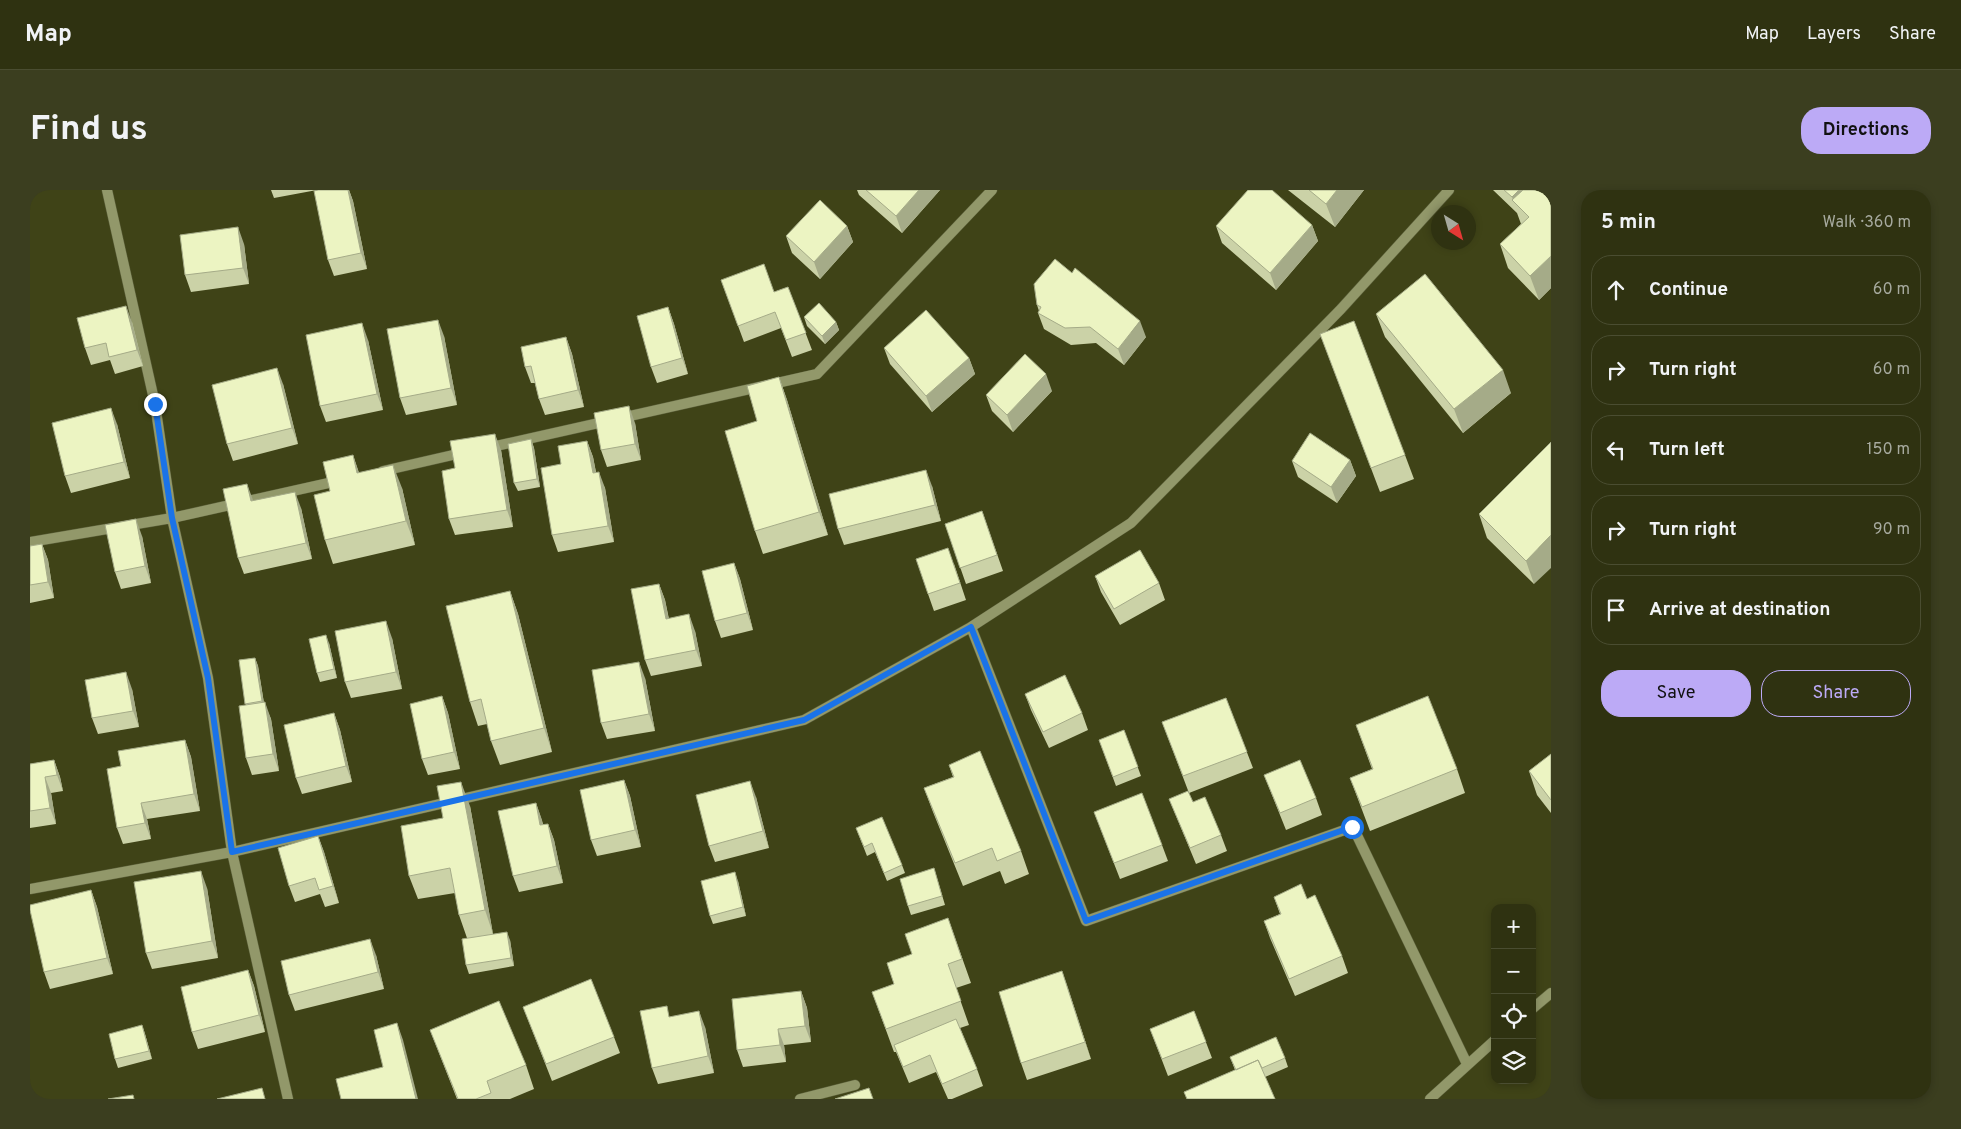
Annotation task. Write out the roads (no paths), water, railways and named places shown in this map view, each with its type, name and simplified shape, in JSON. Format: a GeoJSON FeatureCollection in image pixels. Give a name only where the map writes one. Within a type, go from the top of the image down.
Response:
{"type":"FeatureCollection","features":[{"type":"Feature","properties":{"kind":"lane"},"geometry":{"type":"LineString","coordinates":[[108,190],[155,404],[172,518],[208,678],[232,852],[288,1099]]}},
{"type":"Feature","properties":{"kind":"lane"},"geometry":{"type":"LineString","coordinates":[[374,473],[817,374],[992,190]]}},
{"type":"Feature","properties":{"kind":"lane"},"geometry":{"type":"LineString","coordinates":[[30,889],[232,852],[804,720],[971,627],[1131,523],[1342,309],[1449,190]]}},
{"type":"Feature","properties":{"kind":"lane"},"geometry":{"type":"LineString","coordinates":[[30,542],[172,518],[355,477]]}},
{"type":"Feature","properties":{"kind":"lane"},"geometry":{"type":"LineString","coordinates":[[971,627],[1086,921],[1352,827],[1467,1064]]}},
{"type":"Feature","properties":{"kind":"lane"},"geometry":{"type":"LineString","coordinates":[[1536,1006],[1551,993]]}},
{"type":"Feature","properties":{"kind":"lane"},"geometry":{"type":"LineString","coordinates":[[1430,1099],[1491,1043]]}},
{"type":"Feature","properties":{"kind":"lane"},"geometry":{"type":"LineString","coordinates":[[800,1099],[855,1085]]}}]}
